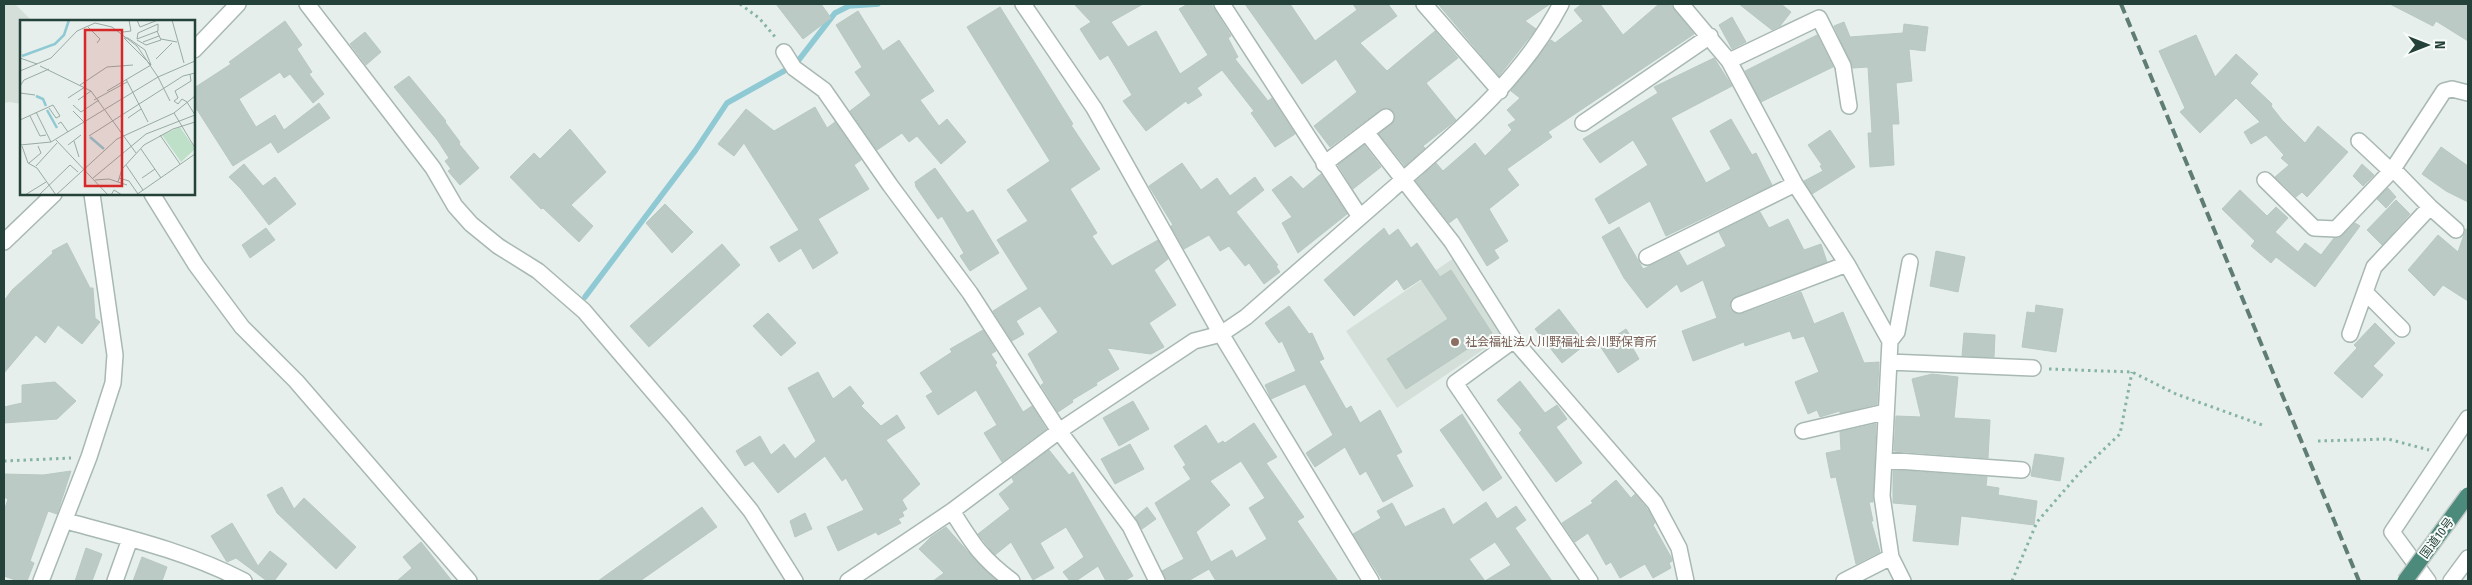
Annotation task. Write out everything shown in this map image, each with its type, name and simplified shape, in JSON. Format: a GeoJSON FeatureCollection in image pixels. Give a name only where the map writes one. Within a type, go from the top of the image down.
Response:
{"type":"FeatureCollection","features":[{"type":"Feature","properties":{"kind":"highway","name":"国道10号"},"geometry":{"type":"LineString","coordinates":[[2405,581],[2468,495]]}},
{"type":"Feature","properties":{"kind":"street"},"geometry":{"type":"LineString","coordinates":[[195,49],[238,4]]}},
{"type":"Feature","properties":{"kind":"street"},"geometry":{"type":"LineString","coordinates":[[307,4],[433,168],[455,206],[471,224],[498,246],[538,271],[584,311],[678,421],[750,511],[795,581]]}},
{"type":"Feature","properties":{"kind":"street"},"geometry":{"type":"LineString","coordinates":[[1023,4],[1094,108],[1221,334],[1371,581]]}},
{"type":"Feature","properties":{"kind":"street"},"geometry":{"type":"LineString","coordinates":[[1222,4],[1360,217]]}},
{"type":"Feature","properties":{"kind":"street"},"geometry":{"type":"LineString","coordinates":[[1424,4],[1500,91]]}},
{"type":"Feature","properties":{"kind":"street"},"geometry":{"type":"LineString","coordinates":[[848,581],[952,511],[1058,431],[1194,341],[1221,334],[1246,317],[1403,180],[1500,91],[1548,28],[1561,4]]}},
{"type":"Feature","properties":{"kind":"street"},"geometry":{"type":"LineString","coordinates":[[1680,4],[1710,36],[1729,61],[1795,184],[1847,264],[1890,341],[1882,496],[1891,557],[1903,581]]}},
{"type":"Feature","properties":{"kind":"street"},"geometry":{"type":"LineString","coordinates":[[1729,61],[1819,18],[1843,66],[1849,106]]}},
{"type":"Feature","properties":{"kind":"street"},"geometry":{"type":"LineString","coordinates":[[1583,124],[1710,36]]}},
{"type":"Feature","properties":{"kind":"street"},"geometry":{"type":"LineString","coordinates":[[784,52],[794,68],[824,90],[890,185],[970,293],[1058,431],[1130,526],[1157,581]]}},
{"type":"Feature","properties":{"kind":"street"},"geometry":{"type":"LineString","coordinates":[[2265,180],[2314,228],[2336,229],[2392,170],[2444,91],[2452,89],[2468,93]]}},
{"type":"Feature","properties":{"kind":"street"},"geometry":{"type":"LineString","coordinates":[[1324,164],[1386,117]]}},
{"type":"Feature","properties":{"kind":"street"},"geometry":{"type":"LineString","coordinates":[[1366,132],[1452,242],[1514,340],[1655,503],[1679,548],[1686,581]]}},
{"type":"Feature","properties":{"kind":"street"},"geometry":{"type":"LineString","coordinates":[[2360,141],[2456,230]]}},
{"type":"Feature","properties":{"kind":"street"},"geometry":{"type":"LineString","coordinates":[[1647,257],[1795,184]]}},
{"type":"Feature","properties":{"kind":"street"},"geometry":{"type":"LineString","coordinates":[[4,242],[53,195]]}},
{"type":"Feature","properties":{"kind":"street"},"geometry":{"type":"LineString","coordinates":[[41,581],[66,521],[113,383],[115,355],[92,195]]}},
{"type":"Feature","properties":{"kind":"street"},"geometry":{"type":"LineString","coordinates":[[153,195],[196,264],[242,327],[296,381],[469,581]]}},
{"type":"Feature","properties":{"kind":"street"},"geometry":{"type":"LineString","coordinates":[[2350,334],[2374,267],[2430,207]]}},
{"type":"Feature","properties":{"kind":"street"},"geometry":{"type":"LineString","coordinates":[[1890,341],[1897,332],[1910,262]]}},
{"type":"Feature","properties":{"kind":"street"},"geometry":{"type":"LineString","coordinates":[[1739,305],[1847,264]]}},
{"type":"Feature","properties":{"kind":"street"},"geometry":{"type":"LineString","coordinates":[[2365,292],[2402,329]]}},
{"type":"Feature","properties":{"kind":"street"},"geometry":{"type":"LineString","coordinates":[[1514,340],[1455,383],[1590,581]]}},
{"type":"Feature","properties":{"kind":"street"},"geometry":{"type":"LineString","coordinates":[[1889,362],[2033,368]]}},
{"type":"Feature","properties":{"kind":"street"},"geometry":{"type":"LineString","coordinates":[[1803,432],[1885,412]]}},
{"type":"Feature","properties":{"kind":"street"},"geometry":{"type":"LineString","coordinates":[[2428,581],[2392,532],[2442,454],[2468,418]]}},
{"type":"Feature","properties":{"kind":"street"},"geometry":{"type":"LineString","coordinates":[[1884,460],[2022,470]]}},
{"type":"Feature","properties":{"kind":"street"},"geometry":{"type":"LineString","coordinates":[[952,511],[971,542],[988,563],[1012,581]]}},
{"type":"Feature","properties":{"kind":"street"},"geometry":{"type":"LineString","coordinates":[[66,521],[130,539],[227,572],[244,581]]}},
{"type":"Feature","properties":{"kind":"street"},"geometry":{"type":"LineString","coordinates":[[116,581],[130,539]]}},
{"type":"Feature","properties":{"kind":"street"},"geometry":{"type":"LineString","coordinates":[[1844,581],[1891,557]]}},
{"type":"Feature","properties":{"kind":"street"},"geometry":{"type":"LineString","coordinates":[[2450,581],[2468,558]]}},
{"type":"Feature","properties":{"kind":"path"},"geometry":{"type":"LineString","coordinates":[[740,4],[774,33],[784,52]]}},
{"type":"Feature","properties":{"kind":"path"},"geometry":{"type":"LineString","coordinates":[[2033,368],[2132,372],[2176,394],[2265,426]]}},
{"type":"Feature","properties":{"kind":"path"},"geometry":{"type":"LineString","coordinates":[[2012,581],[2037,522],[2082,470],[2120,434],[2132,372]]}},
{"type":"Feature","properties":{"kind":"path"},"geometry":{"type":"LineString","coordinates":[[2318,441],[2388,439],[2442,454]]}},
{"type":"Feature","properties":{"kind":"path"},"geometry":{"type":"LineString","coordinates":[[4,461],[89,457]]}},
{"type":"Feature","properties":{"kind":"shaded area"},"geometry":{"type":"Polygon","coordinates":[[[4,4],[15,4],[31,20],[20,20],[20,104],[4,103],[4,4]]]}},
{"type":"Feature","properties":{"kind":"shaded area"},"geometry":{"type":"Polygon","coordinates":[[[1454,258],[1505,335],[1397,408],[1346,331],[1454,258]]]}},
{"type":"Feature","properties":{"kind":"building"},"geometry":{"type":"Polygon","coordinates":[[[776,4],[821,4],[831,18],[803,39],[776,4]]]}},
{"type":"Feature","properties":{"kind":"building"},"geometry":{"type":"Polygon","coordinates":[[[1074,4],[1143,4],[1111,22],[1128,47],[1156,31],[1180,74],[1208,55],[1179,9],[1188,4],[1211,4],[1231,36],[1228,38],[1238,57],[1235,59],[1268,101],[1272,98],[1295,134],[1275,147],[1251,113],[1254,111],[1222,70],[1197,88],[1202,95],[1188,104],[1186,101],[1146,131],[1123,101],[1132,95],[1108,55],[1100,60],[1080,29],[1091,22],[1074,4]]]}},
{"type":"Feature","properties":{"kind":"building"},"geometry":{"type":"Polygon","coordinates":[[[1245,4],[1290,4],[1315,41],[1357,10],[1353,4],[1388,4],[1397,16],[1360,43],[1387,71],[1435,31],[1458,58],[1426,83],[1456,120],[1423,146],[1425,148],[1405,166],[1379,134],[1395,120],[1394,112],[1389,108],[1380,110],[1330,147],[1314,126],[1357,92],[1336,59],[1302,84],[1245,4]]]}},
{"type":"Feature","properties":{"kind":"building"},"geometry":{"type":"Polygon","coordinates":[[[1438,4],[1550,4],[1525,21],[1536,29],[1499,76],[1438,4]]]}},
{"type":"Feature","properties":{"kind":"building"},"geometry":{"type":"Polygon","coordinates":[[[1582,4],[1600,4],[1623,35],[1659,4],[1670,4],[1694,34],[1548,132],[1552,137],[1507,169],[1519,185],[1489,209],[1508,241],[1494,250],[1499,258],[1487,266],[1457,217],[1449,223],[1416,181],[1436,163],[1443,171],[1475,143],[1485,156],[1512,130],[1508,125],[1516,120],[1507,110],[1520,98],[1511,91],[1551,40],[1555,43],[1583,21],[1574,10],[1582,4]]]}},
{"type":"Feature","properties":{"kind":"building"},"geometry":{"type":"Polygon","coordinates":[[[1739,4],[1781,4],[1791,12],[1780,26],[1772,30],[1739,4]]]}},
{"type":"Feature","properties":{"kind":"building"},"geometry":{"type":"Polygon","coordinates":[[[2390,4],[2468,4],[2468,41],[2436,21],[2433,26],[2390,4]]]}},
{"type":"Feature","properties":{"kind":"building"},"geometry":{"type":"Polygon","coordinates":[[[1000,7],[1073,124],[1071,125],[1100,169],[1070,189],[1097,233],[1092,236],[1112,266],[1158,240],[1168,259],[1154,270],[1176,305],[1149,323],[1164,347],[1151,354],[1107,348],[1119,369],[1096,383],[1097,385],[1072,400],[1073,402],[1058,412],[1041,385],[1044,383],[1028,354],[1058,332],[1040,306],[1016,321],[1024,334],[1012,341],[993,311],[1028,289],[997,240],[1028,221],[1007,190],[1050,161],[967,27],[1000,7]]]}},
{"type":"Feature","properties":{"kind":"building"},"geometry":{"type":"Polygon","coordinates":[[[858,11],[883,51],[899,40],[934,91],[920,100],[939,126],[947,119],[966,142],[941,164],[917,136],[909,142],[902,133],[877,150],[850,111],[871,95],[855,72],[862,67],[836,25],[858,11]]]}},
{"type":"Feature","properties":{"kind":"building"},"geometry":{"type":"Polygon","coordinates":[[[1732,17],[1746,42],[1732,49],[1719,25],[1732,17]]]}},
{"type":"Feature","properties":{"kind":"building"},"geometry":{"type":"Polygon","coordinates":[[[285,21],[302,45],[297,49],[312,72],[309,74],[324,94],[313,103],[290,74],[284,78],[280,72],[239,99],[256,127],[275,115],[284,130],[319,103],[330,118],[278,153],[271,142],[233,166],[195,107],[195,87],[231,64],[229,62],[285,21]]]}},
{"type":"Feature","properties":{"kind":"building"},"geometry":{"type":"Polygon","coordinates":[[[1844,22],[1850,37],[1903,33],[1904,24],[1928,27],[1925,51],[1909,49],[1912,81],[1896,83],[1899,124],[1892,124],[1894,165],[1870,167],[1868,133],[1872,133],[1868,67],[1853,68],[1834,26],[1844,22]]]}},
{"type":"Feature","properties":{"kind":"building"},"geometry":{"type":"Polygon","coordinates":[[[365,32],[381,52],[366,65],[350,44],[365,32]]]}},
{"type":"Feature","properties":{"kind":"building"},"geometry":{"type":"Polygon","coordinates":[[[1817,35],[1833,67],[1761,102],[1745,71],[1817,35]]]}},
{"type":"Feature","properties":{"kind":"building"},"geometry":{"type":"Polygon","coordinates":[[[2196,35],[2215,77],[2236,54],[2258,74],[2250,83],[2272,104],[2271,106],[2282,120],[2305,143],[2318,126],[2348,152],[2307,197],[2302,192],[2296,197],[2275,177],[2289,165],[2281,158],[2284,155],[2266,135],[2251,144],[2244,132],[2260,122],[2236,98],[2200,133],[2180,112],[2185,108],[2159,51],[2196,35]]]}},
{"type":"Feature","properties":{"kind":"building"},"geometry":{"type":"Polygon","coordinates":[[[1714,58],[1732,86],[1671,118],[1706,183],[1731,169],[1710,131],[1731,119],[1752,155],[1756,153],[1772,185],[1666,236],[1650,201],[1609,224],[1595,199],[1648,165],[1633,140],[1600,163],[1583,139],[1658,93],[1654,87],[1714,58]]]}},
{"type":"Feature","properties":{"kind":"building"},"geometry":{"type":"Polygon","coordinates":[[[409,76],[446,121],[460,142],[459,144],[479,168],[460,185],[448,171],[451,169],[445,161],[449,158],[438,141],[394,87],[409,76]]]}},
{"type":"Feature","properties":{"kind":"building"},"geometry":{"type":"Polygon","coordinates":[[[815,107],[827,128],[835,122],[861,160],[854,165],[869,189],[818,219],[838,253],[813,269],[801,248],[779,262],[770,247],[799,230],[744,143],[734,156],[718,144],[746,109],[774,131],[815,107]]]}},
{"type":"Feature","properties":{"kind":"building"},"geometry":{"type":"Polygon","coordinates":[[[570,129],[606,172],[571,205],[593,226],[579,242],[543,208],[541,209],[510,177],[534,153],[540,159],[570,129]]]}},
{"type":"Feature","properties":{"kind":"building"},"geometry":{"type":"Polygon","coordinates":[[[1830,130],[1855,167],[1812,194],[1804,181],[1823,171],[1820,166],[1822,165],[1808,145],[1830,130]]]}},
{"type":"Feature","properties":{"kind":"building"},"geometry":{"type":"Polygon","coordinates":[[[1364,145],[1381,167],[1353,189],[1338,165],[1364,145]]]}},
{"type":"Feature","properties":{"kind":"building"},"geometry":{"type":"Polygon","coordinates":[[[2441,147],[2468,166],[2468,202],[2446,191],[2422,174],[2441,147]]]}},
{"type":"Feature","properties":{"kind":"building"},"geometry":{"type":"Polygon","coordinates":[[[1182,163],[1201,190],[1217,178],[1230,196],[1255,177],[1264,190],[1236,212],[1278,265],[1276,266],[1280,272],[1264,284],[1249,263],[1245,266],[1229,246],[1220,251],[1209,235],[1184,249],[1171,226],[1173,225],[1149,186],[1182,163]]]}},
{"type":"Feature","properties":{"kind":"building"},"geometry":{"type":"Polygon","coordinates":[[[244,164],[263,186],[275,177],[296,204],[269,225],[241,189],[229,177],[244,164]]]}},
{"type":"Feature","properties":{"kind":"building"},"geometry":{"type":"Polygon","coordinates":[[[2362,164],[2374,175],[2363,186],[2353,176],[2362,164]]]}},
{"type":"Feature","properties":{"kind":"building"},"geometry":{"type":"Polygon","coordinates":[[[935,168],[967,213],[973,210],[999,253],[970,271],[960,256],[964,253],[942,216],[938,219],[916,187],[915,182],[935,168]]]}},
{"type":"Feature","properties":{"kind":"building"},"geometry":{"type":"Polygon","coordinates":[[[1321,174],[1347,214],[1298,253],[1282,223],[1292,217],[1272,190],[1291,176],[1303,189],[1321,174]]]}},
{"type":"Feature","properties":{"kind":"building"},"geometry":{"type":"Polygon","coordinates":[[[2388,188],[2396,197],[2386,208],[2377,199],[2388,188]]]}},
{"type":"Feature","properties":{"kind":"building"},"geometry":{"type":"Polygon","coordinates":[[[2240,190],[2267,216],[2276,207],[2288,218],[2275,232],[2298,252],[2305,243],[2321,255],[2334,238],[2342,236],[2355,223],[2360,226],[2315,287],[2276,257],[2271,263],[2251,246],[2255,241],[2222,209],[2240,190]]]}},
{"type":"Feature","properties":{"kind":"building"},"geometry":{"type":"Polygon","coordinates":[[[2396,200],[2410,214],[2382,245],[2367,230],[2396,200]]]}},
{"type":"Feature","properties":{"kind":"building"},"geometry":{"type":"Polygon","coordinates":[[[665,204],[693,232],[672,253],[646,223],[665,204]]]}},
{"type":"Feature","properties":{"kind":"building"},"geometry":{"type":"Polygon","coordinates":[[[1760,212],[1769,228],[1788,219],[1804,250],[1821,244],[1827,262],[1736,296],[1730,303],[1730,309],[1737,314],[1742,314],[1801,292],[1814,324],[1843,312],[1864,363],[1879,362],[1877,404],[1820,417],[1817,410],[1808,414],[1795,382],[1819,372],[1804,336],[1793,339],[1790,331],[1745,346],[1744,342],[1693,361],[1682,331],[1717,318],[1703,280],[1681,292],[1677,284],[1647,308],[1624,278],[1602,237],[1619,227],[1643,269],[1679,252],[1687,266],[1726,246],[1719,232],[1760,212]]]}},
{"type":"Feature","properties":{"kind":"building"},"geometry":{"type":"Polygon","coordinates":[[[266,228],[275,240],[250,258],[242,245],[266,228]]]}},
{"type":"Feature","properties":{"kind":"building"},"geometry":{"type":"Polygon","coordinates":[[[1384,228],[1389,236],[1398,229],[1411,248],[1417,243],[1440,277],[1451,270],[1492,333],[1406,389],[1387,359],[1448,319],[1421,279],[1404,290],[1397,279],[1354,316],[1324,280],[1384,228]]]}},
{"type":"Feature","properties":{"kind":"building"},"geometry":{"type":"Polygon","coordinates":[[[2466,229],[2468,229],[2468,301],[2443,285],[2434,296],[2408,270],[2438,235],[2458,252],[2466,229]]]}},
{"type":"Feature","properties":{"kind":"building"},"geometry":{"type":"Polygon","coordinates":[[[67,243],[90,288],[93,288],[95,318],[100,322],[82,344],[58,325],[45,343],[36,335],[4,373],[4,301],[12,290],[53,253],[52,251],[67,243]]]}},
{"type":"Feature","properties":{"kind":"building"},"geometry":{"type":"Polygon","coordinates":[[[722,244],[740,265],[649,347],[630,326],[722,244]]]}},
{"type":"Feature","properties":{"kind":"building"},"geometry":{"type":"Polygon","coordinates":[[[1936,251],[1965,257],[1958,292],[1930,286],[1936,251]]]}},
{"type":"Feature","properties":{"kind":"building"},"geometry":{"type":"Polygon","coordinates":[[[2036,305],[2063,309],[2056,352],[2022,347],[2027,312],[2035,313],[2036,305]]]}},
{"type":"Feature","properties":{"kind":"building"},"geometry":{"type":"Polygon","coordinates":[[[1289,306],[1309,334],[1312,333],[1324,359],[1319,361],[1346,409],[1351,406],[1360,423],[1380,410],[1402,452],[1396,455],[1413,486],[1383,502],[1366,471],[1360,475],[1345,447],[1315,467],[1306,453],[1333,435],[1305,384],[1271,399],[1265,385],[1296,371],[1282,341],[1279,343],[1265,323],[1289,306]]]}},
{"type":"Feature","properties":{"kind":"building"},"geometry":{"type":"Polygon","coordinates":[[[1559,309],[1586,344],[1562,363],[1535,329],[1559,309]]]}},
{"type":"Feature","properties":{"kind":"building"},"geometry":{"type":"Polygon","coordinates":[[[768,313],[796,343],[781,356],[753,326],[768,313]]]}},
{"type":"Feature","properties":{"kind":"building"},"geometry":{"type":"Polygon","coordinates":[[[2375,323],[2395,343],[2373,366],[2383,375],[2362,398],[2334,373],[2357,348],[2354,345],[2375,323]]]}},
{"type":"Feature","properties":{"kind":"building"},"geometry":{"type":"Polygon","coordinates":[[[1626,329],[1635,343],[1631,345],[1639,359],[1618,373],[1600,346],[1626,329]]]}},
{"type":"Feature","properties":{"kind":"building"},"geometry":{"type":"Polygon","coordinates":[[[983,330],[996,351],[991,354],[997,363],[995,365],[1023,412],[1032,406],[1046,429],[1002,462],[984,433],[997,425],[976,390],[938,415],[926,396],[933,392],[920,373],[952,352],[950,349],[983,330]]]}},
{"type":"Feature","properties":{"kind":"building"},"geometry":{"type":"Polygon","coordinates":[[[1964,333],[1995,335],[1994,357],[1962,356],[1964,333]]]}},
{"type":"Feature","properties":{"kind":"building"},"geometry":{"type":"Polygon","coordinates":[[[818,372],[833,399],[850,386],[864,403],[861,406],[881,426],[897,415],[905,428],[886,440],[920,484],[902,500],[907,509],[902,512],[904,516],[898,519],[901,523],[878,535],[876,532],[838,551],[827,527],[864,510],[846,478],[842,481],[825,456],[778,493],[753,461],[745,466],[736,451],[760,436],[771,455],[784,444],[795,459],[816,441],[788,388],[818,372]]]}},
{"type":"Feature","properties":{"kind":"building"},"geometry":{"type":"Polygon","coordinates":[[[1932,374],[1958,377],[1954,418],[1990,420],[1988,458],[1894,451],[1896,416],[1921,417],[1912,379],[1932,374]]]}},
{"type":"Feature","properties":{"kind":"building"},"geometry":{"type":"Polygon","coordinates":[[[1520,381],[1545,413],[1557,405],[1567,419],[1556,427],[1582,463],[1556,482],[1519,433],[1522,430],[1497,400],[1520,381]]]}},
{"type":"Feature","properties":{"kind":"building"},"geometry":{"type":"Polygon","coordinates":[[[55,382],[76,401],[57,419],[4,423],[4,407],[22,403],[22,385],[55,382]]]}},
{"type":"Feature","properties":{"kind":"building"},"geometry":{"type":"Polygon","coordinates":[[[1133,401],[1149,429],[1119,446],[1103,418],[1133,401]]]}},
{"type":"Feature","properties":{"kind":"building"},"geometry":{"type":"Polygon","coordinates":[[[1462,414],[1502,478],[1483,491],[1440,430],[1462,414]]]}},
{"type":"Feature","properties":{"kind":"building"},"geometry":{"type":"Polygon","coordinates":[[[1254,423],[1277,457],[1266,463],[1304,517],[1297,521],[1338,581],[1216,581],[1209,569],[1188,581],[1166,581],[1162,571],[1184,559],[1155,503],[1191,479],[1183,467],[1186,465],[1174,446],[1206,425],[1218,444],[1223,441],[1225,443],[1254,423]],[[1241,461],[1210,481],[1230,505],[1196,532],[1211,562],[1232,550],[1236,558],[1267,539],[1249,508],[1265,498],[1241,461]]]}},
{"type":"Feature","properties":{"kind":"building"},"geometry":{"type":"Polygon","coordinates":[[[1876,424],[1873,502],[1869,502],[1873,521],[1871,521],[1880,552],[1856,564],[1836,477],[1831,478],[1826,453],[1841,450],[1840,432],[1876,424]]]}},
{"type":"Feature","properties":{"kind":"building"},"geometry":{"type":"Polygon","coordinates":[[[1130,444],[1144,469],[1115,484],[1101,459],[1130,444]]]}},
{"type":"Feature","properties":{"kind":"building"},"geometry":{"type":"Polygon","coordinates":[[[1049,450],[1069,475],[1073,472],[1133,576],[1124,581],[1106,581],[1098,566],[1076,581],[1070,581],[1063,572],[1084,557],[1066,527],[1040,543],[1054,568],[1033,580],[1011,542],[995,555],[978,534],[1010,509],[999,494],[1014,482],[1012,478],[1049,450]]]}},
{"type":"Feature","properties":{"kind":"building"},"geometry":{"type":"Polygon","coordinates":[[[2035,454],[2064,458],[2060,481],[2031,476],[2035,454]]]}},
{"type":"Feature","properties":{"kind":"building"},"geometry":{"type":"Polygon","coordinates":[[[1893,470],[1987,477],[1986,486],[1999,488],[1998,495],[2037,501],[2034,525],[1961,516],[1958,545],[1913,541],[1917,505],[1893,503],[1893,470]]]}},
{"type":"Feature","properties":{"kind":"building"},"geometry":{"type":"Polygon","coordinates":[[[71,471],[57,514],[48,511],[30,561],[34,563],[27,581],[18,581],[4,576],[4,511],[8,499],[4,497],[4,474],[43,475],[71,471]]]}},
{"type":"Feature","properties":{"kind":"building"},"geometry":{"type":"Polygon","coordinates":[[[1616,480],[1631,498],[1635,494],[1649,511],[1655,523],[1653,525],[1671,557],[1672,561],[1669,563],[1671,568],[1653,578],[1645,564],[1620,578],[1611,562],[1606,565],[1588,533],[1575,542],[1562,523],[1593,503],[1591,501],[1616,480]]]}},
{"type":"Feature","properties":{"kind":"building"},"geometry":{"type":"Polygon","coordinates":[[[282,487],[294,509],[304,498],[356,547],[336,569],[277,513],[267,495],[282,487]]]}},
{"type":"Feature","properties":{"kind":"building"},"geometry":{"type":"Polygon","coordinates":[[[1486,502],[1497,519],[1516,506],[1526,520],[1515,528],[1552,581],[1485,581],[1383,581],[1353,534],[1381,518],[1377,511],[1392,503],[1405,527],[1444,508],[1453,525],[1486,502]],[[1495,542],[1469,559],[1485,581],[1511,565],[1495,542]]]}},
{"type":"Feature","properties":{"kind":"building"},"geometry":{"type":"Polygon","coordinates":[[[702,507],[717,527],[640,581],[598,581],[702,507]]]}},
{"type":"Feature","properties":{"kind":"building"},"geometry":{"type":"Polygon","coordinates":[[[1147,507],[1156,519],[1142,529],[1135,517],[1147,507]]]}},
{"type":"Feature","properties":{"kind":"building"},"geometry":{"type":"Polygon","coordinates":[[[805,513],[812,529],[795,537],[790,521],[805,513]]]}},
{"type":"Feature","properties":{"kind":"building"},"geometry":{"type":"Polygon","coordinates":[[[232,523],[258,566],[270,551],[287,564],[274,581],[267,581],[236,558],[227,562],[211,536],[232,523]]]}},
{"type":"Feature","properties":{"kind":"building"},"geometry":{"type":"Polygon","coordinates":[[[946,527],[997,581],[933,581],[944,573],[919,549],[931,537],[946,527]]]}},
{"type":"Feature","properties":{"kind":"building"},"geometry":{"type":"Polygon","coordinates":[[[421,542],[452,581],[397,581],[412,568],[403,557],[421,542]]]}},
{"type":"Feature","properties":{"kind":"building"},"geometry":{"type":"Polygon","coordinates":[[[86,548],[102,554],[92,581],[75,581],[86,548]]]}},
{"type":"Feature","properties":{"kind":"building"},"geometry":{"type":"Polygon","coordinates":[[[142,557],[167,567],[162,581],[133,581],[142,557]]]}},
{"type":"Feature","properties":{"kind":"waterway"},"geometry":{"type":"LineString","coordinates":[[798,61],[835,13],[849,6],[878,4]]}},
{"type":"Feature","properties":{"kind":"waterway"},"geometry":{"type":"LineString","coordinates":[[585,297],[695,151],[727,103],[784,71]]}},
{"type":"Feature","properties":{"kind":"railway"},"geometry":{"type":"LineString","coordinates":[[2121,4],[2359,581]]}},
{"type":"Feature","properties":{"kind":"place","name":"社会福祉法人川野福祉会川野保育所"},"geometry":{"type":"Point","coordinates":[1455,342]}}]}
